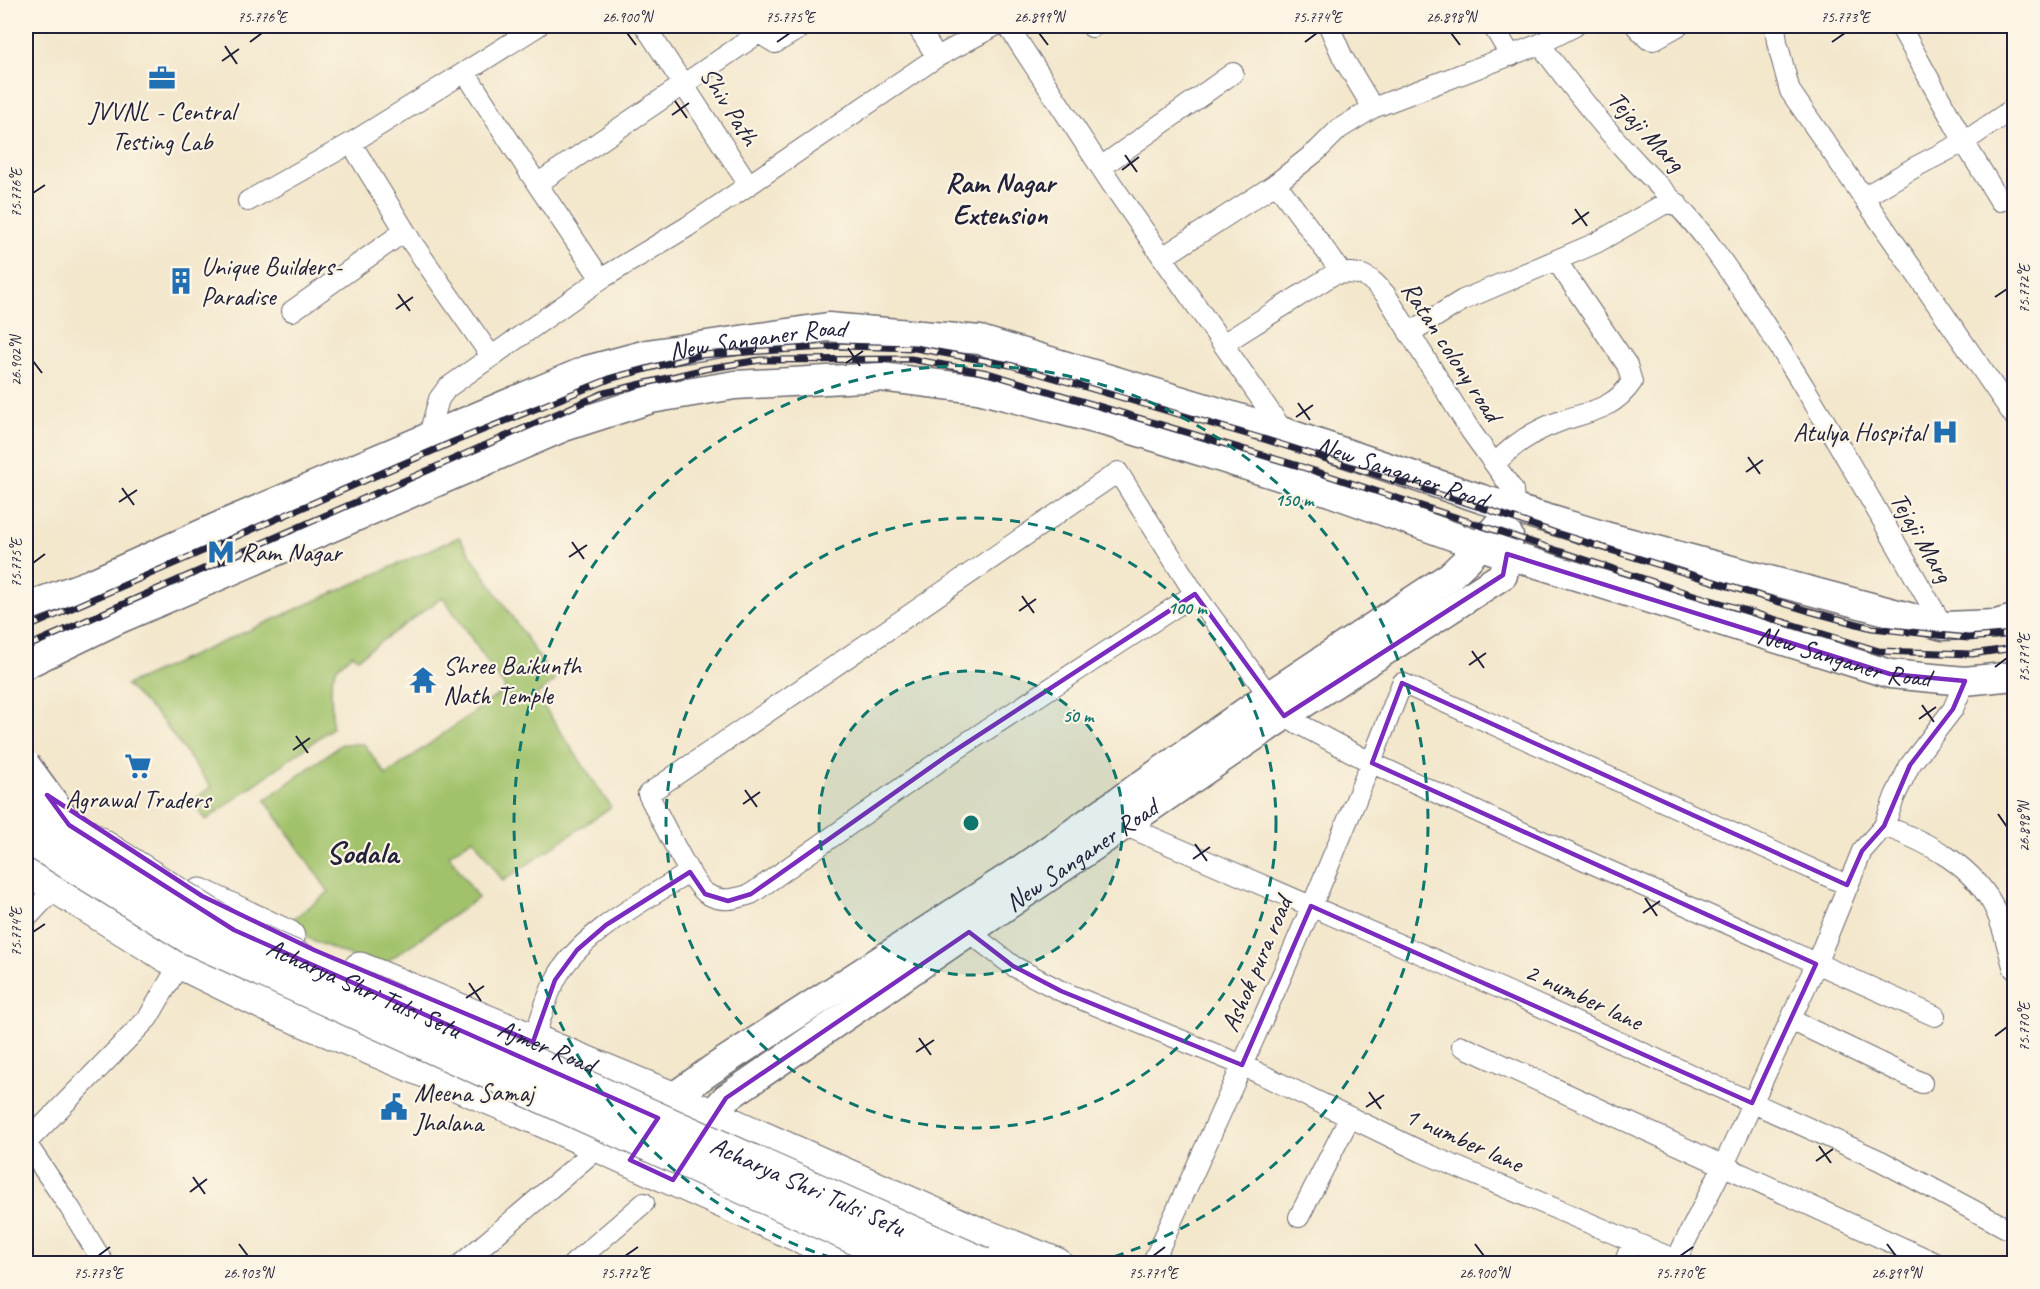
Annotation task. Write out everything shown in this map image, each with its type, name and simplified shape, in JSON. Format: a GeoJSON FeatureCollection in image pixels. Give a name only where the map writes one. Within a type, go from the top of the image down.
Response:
{"type":"FeatureCollection","features":[{"type":"Feature","properties":{"kind":"highway","name":"Ajmer Road"},"geometry":{"type":"LineString","coordinates":[[26,779],[202,896],[314,950],[672,1098],[975,1232],[1056,1263]]}},
{"type":"Feature","properties":{"kind":"highway","name":"Acharya Shri Tulsi Setu"},"geometry":{"type":"LineString","coordinates":[[26,799],[234,930],[983,1263]]}},
{"type":"Feature","properties":{"kind":"highway","name":"Acharya Shri Tulsi Setu"},"geometry":{"type":"LineString","coordinates":[[26,836],[191,938],[913,1263]]}},
{"type":"Feature","properties":{"kind":"highway"},"geometry":{"type":"LineString","coordinates":[[26,868],[167,956],[265,1004],[600,1146],[858,1263]]}},
{"type":"Feature","properties":{"kind":"main road","name":"New Sanganer Road"},"geometry":{"type":"LineString","coordinates":[[26,607],[92,583],[224,524],[587,370],[647,354],[828,327],[980,340],[1284,432],[1482,499],[1605,536],[1943,626],[1996,624],[2014,620]]}},
{"type":"Feature","properties":{"kind":"main road","name":"New Sanganer Road"},"geometry":{"type":"LineString","coordinates":[[26,664],[117,620],[564,427],[651,399],[735,385],[881,377],[978,389],[1110,423],[1330,492],[1493,550],[1890,674],[1965,681],[2014,676]]}},
{"type":"Feature","properties":{"kind":"main road","name":"New Sanganer Road"},"geometry":{"type":"LineString","coordinates":[[673,1180],[711,1115],[726,1098],[1124,825],[1276,706],[1450,576],[1493,550],[1514,507]]}},
{"type":"Feature","properties":{"kind":"main road","name":"New Sanganer Road"},"geometry":{"type":"LineString","coordinates":[[630,1160],[672,1098],[711,1070],[1276,706]]}},
{"type":"Feature","properties":{"kind":"main road"},"geometry":{"type":"LineString","coordinates":[[26,765],[69,825]]}},
{"type":"Feature","properties":{"kind":"street"},"geometry":{"type":"LineString","coordinates":[[248,201],[351,143],[538,26]]}},
{"type":"Feature","properties":{"kind":"street","name":"Shiv Path"},"geometry":{"type":"LineString","coordinates":[[645,26],[749,185]]}},
{"type":"Feature","properties":{"kind":"street"},"geometry":{"type":"LineString","coordinates":[[537,184],[759,33],[775,43],[804,26]]}},
{"type":"Feature","properties":{"kind":"street"},"geometry":{"type":"LineString","coordinates":[[917,26],[937,57]]}},
{"type":"Feature","properties":{"kind":"street"},"geometry":{"type":"LineString","coordinates":[[428,438],[442,392],[491,356],[601,279],[687,227],[937,57],[995,26]]}},
{"type":"Feature","properties":{"kind":"street"},"geometry":{"type":"LineString","coordinates":[[1008,26],[1101,167],[1284,432]]}},
{"type":"Feature","properties":{"kind":"street"},"geometry":{"type":"LineString","coordinates":[[1329,26],[1343,58],[1373,108]]}},
{"type":"Feature","properties":{"kind":"street"},"geometry":{"type":"LineString","coordinates":[[1493,26],[1511,56]]}},
{"type":"Feature","properties":{"kind":"street"},"geometry":{"type":"LineString","coordinates":[[1163,257],[1276,183],[1317,151],[1339,129],[1373,108],[1511,56],[1575,26]]}},
{"type":"Feature","properties":{"kind":"street"},"geometry":{"type":"LineString","coordinates":[[1636,26],[1648,39],[1653,39],[1678,26]]}},
{"type":"Feature","properties":{"kind":"street"},"geometry":{"type":"LineString","coordinates":[[1775,26],[1790,92],[2014,416]]}},
{"type":"Feature","properties":{"kind":"street"},"geometry":{"type":"LineString","coordinates":[[1900,26],[1964,142],[2000,201]]}},
{"type":"Feature","properties":{"kind":"street","name":"Tejaji Marg"},"geometry":{"type":"LineString","coordinates":[[1540,44],[1576,94],[1636,163],[1677,203],[1711,246],[1785,354],[1943,626]]}},
{"type":"Feature","properties":{"kind":"street"},"geometry":{"type":"LineString","coordinates":[[465,72],[601,279]]}},
{"type":"Feature","properties":{"kind":"street"},"geometry":{"type":"LineString","coordinates":[[1101,167],[1233,73]]}},
{"type":"Feature","properties":{"kind":"street"},"geometry":{"type":"LineString","coordinates":[[1864,197],[1964,142],[2014,108]]}},
{"type":"Feature","properties":{"kind":"street"},"geometry":{"type":"LineString","coordinates":[[351,143],[405,231],[491,356]]}},
{"type":"Feature","properties":{"kind":"street"},"geometry":{"type":"LineString","coordinates":[[1223,344],[1334,274],[1342,273],[1276,183]]}},
{"type":"Feature","properties":{"kind":"street"},"geometry":{"type":"LineString","coordinates":[[1409,333],[1463,300],[1596,243],[1664,204],[1677,203]]}},
{"type":"Feature","properties":{"kind":"street"},"geometry":{"type":"LineString","coordinates":[[292,311],[405,231]]}},
{"type":"Feature","properties":{"kind":"street"},"geometry":{"type":"LineString","coordinates":[[1495,464],[1508,449],[1533,433],[1600,410],[1624,394],[1632,382],[1627,365],[1556,260]]}},
{"type":"Feature","properties":{"kind":"street","name":"Ratan colony road"},"geometry":{"type":"LineString","coordinates":[[1342,273],[1353,271],[1372,279],[1386,296],[1513,490],[1514,507]]}},
{"type":"Feature","properties":{"kind":"street"},"geometry":{"type":"LineString","coordinates":[[1195,594],[948,755],[751,894],[729,901],[705,894],[690,872],[648,794],[1118,472],[1195,594],[1276,706],[1372,763],[1935,1016]]}},
{"type":"Feature","properties":{"kind":"street"},"geometry":{"type":"LineString","coordinates":[[1681,1262],[1816,964],[1862,851],[1884,826],[1910,765],[1953,710],[1965,681]]}},
{"type":"Feature","properties":{"kind":"street","name":"Ashok pura road"},"geometry":{"type":"LineString","coordinates":[[1152,1263],[1311,906],[1372,763],[1402,683],[1847,885]]}},
{"type":"Feature","properties":{"kind":"street","name":"2 number lane"},"geometry":{"type":"LineString","coordinates":[[1124,825],[1502,989],[1881,1161],[2014,1232]]}},
{"type":"Feature","properties":{"kind":"street"},"geometry":{"type":"LineString","coordinates":[[1884,826],[1914,837],[1958,863],[1979,885],[1995,911],[2014,969]]}},
{"type":"Feature","properties":{"kind":"street"},"geometry":{"type":"LineString","coordinates":[[533,1042],[555,980],[577,950],[606,925],[690,872]]}},
{"type":"Feature","properties":{"kind":"street"},"geometry":{"type":"LineString","coordinates":[[26,919],[56,887]]}},
{"type":"Feature","properties":{"kind":"street","name":"1 number lane"},"geometry":{"type":"LineString","coordinates":[[969,932],[1013,966],[1061,990],[1242,1065],[1422,1152],[1681,1262]]}},
{"type":"Feature","properties":{"kind":"street"},"geometry":{"type":"LineString","coordinates":[[104,1263],[26,1143],[148,1018],[180,963]]}},
{"type":"Feature","properties":{"kind":"street"},"geometry":{"type":"LineString","coordinates":[[1791,1020],[1922,1083]]}},
{"type":"Feature","properties":{"kind":"street"},"geometry":{"type":"LineString","coordinates":[[1462,1046],[1938,1263]]}},
{"type":"Feature","properties":{"kind":"street"},"geometry":{"type":"LineString","coordinates":[[1299,1217],[1350,1117]]}},
{"type":"Feature","properties":{"kind":"street"},"geometry":{"type":"LineString","coordinates":[[461,1263],[600,1146]]}},
{"type":"Feature","properties":{"kind":"street"},"geometry":{"type":"LineString","coordinates":[[573,1263],[644,1203]]}},
{"type":"Feature","properties":{"kind":"street"},"geometry":{"type":"LineString","coordinates":[[1624,1263],[1633,1241]]}},
{"type":"Feature","properties":{"kind":"highlighted area"},"geometry":{"type":"Polygon","coordinates":[[[1507,554],[1890,674],[1965,681],[1953,709],[1910,765],[1884,826],[1862,851],[1847,885],[1402,683],[1372,763],[1816,964],[1752,1103],[1311,906],[1242,1065],[1061,991],[1013,966],[969,932],[726,1098],[673,1180],[630,1160],[658,1118],[234,930],[69,825],[47,795],[202,896],[314,950],[533,1042],[555,980],[577,950],[606,925],[690,872],[705,894],[728,901],[751,894],[948,755],[1195,594],[1284,716],[1503,575],[1507,554]]]}},
{"type":"Feature","properties":{"kind":"green space"},"geometry":{"type":"Polygon","coordinates":[[[459,537],[555,681],[536,695],[611,807],[503,881],[473,838],[449,855],[478,898],[378,968],[282,927],[329,892],[265,800],[342,744],[364,744],[386,775],[506,689],[443,597],[358,658],[352,654],[340,664],[331,684],[332,728],[206,820],[191,801],[211,787],[161,719],[126,685],[459,537]]]}},
{"type":"Feature","properties":{"kind":"railway"},"geometry":{"type":"LineString","coordinates":[[26,628],[453,442],[612,378],[700,355],[841,346],[915,348],[1010,365],[1267,440],[1556,533],[1809,611],[1872,628],[1968,638],[2014,634]]}},
{"type":"Feature","properties":{"kind":"railway"},"geometry":{"type":"LineString","coordinates":[[26,647],[604,393],[705,369],[760,360],[911,359],[988,373],[1299,466],[1681,591],[1879,651],[1972,654],[2014,648]]}},
{"type":"Feature","properties":{"kind":"place","name":"JVVNL - Central Testing Lab"},"geometry":{"type":"Point","coordinates":[162,78]}},
{"type":"Feature","properties":{"kind":"place","name":"Unique Builders- Paradise"},"geometry":{"type":"Point","coordinates":[181,281]}},
{"type":"Feature","properties":{"kind":"place","name":"Atulya Hospital"},"geometry":{"type":"Point","coordinates":[1945,432]}},
{"type":"Feature","properties":{"kind":"place","name":"Ram Nagar"},"geometry":{"type":"Point","coordinates":[221,552]}},
{"type":"Feature","properties":{"kind":"place","name":"Shree Baikunth Nath Temple"},"geometry":{"type":"Point","coordinates":[423,680]}},
{"type":"Feature","properties":{"kind":"place","name":"Agrawal Traders"},"geometry":{"type":"Point","coordinates":[138,766]}},
{"type":"Feature","properties":{"kind":"place","name":"Meena Samaj Jhalana"},"geometry":{"type":"Point","coordinates":[394,1107]}},
{"type":"Feature","properties":{"kind":"district","name":"Ram Nagar Extension"},"geometry":{"type":"Point","coordinates":[1000,198]}},
{"type":"Feature","properties":{"kind":"district","name":"Sodala"},"geometry":{"type":"Point","coordinates":[362,852]}}]}
